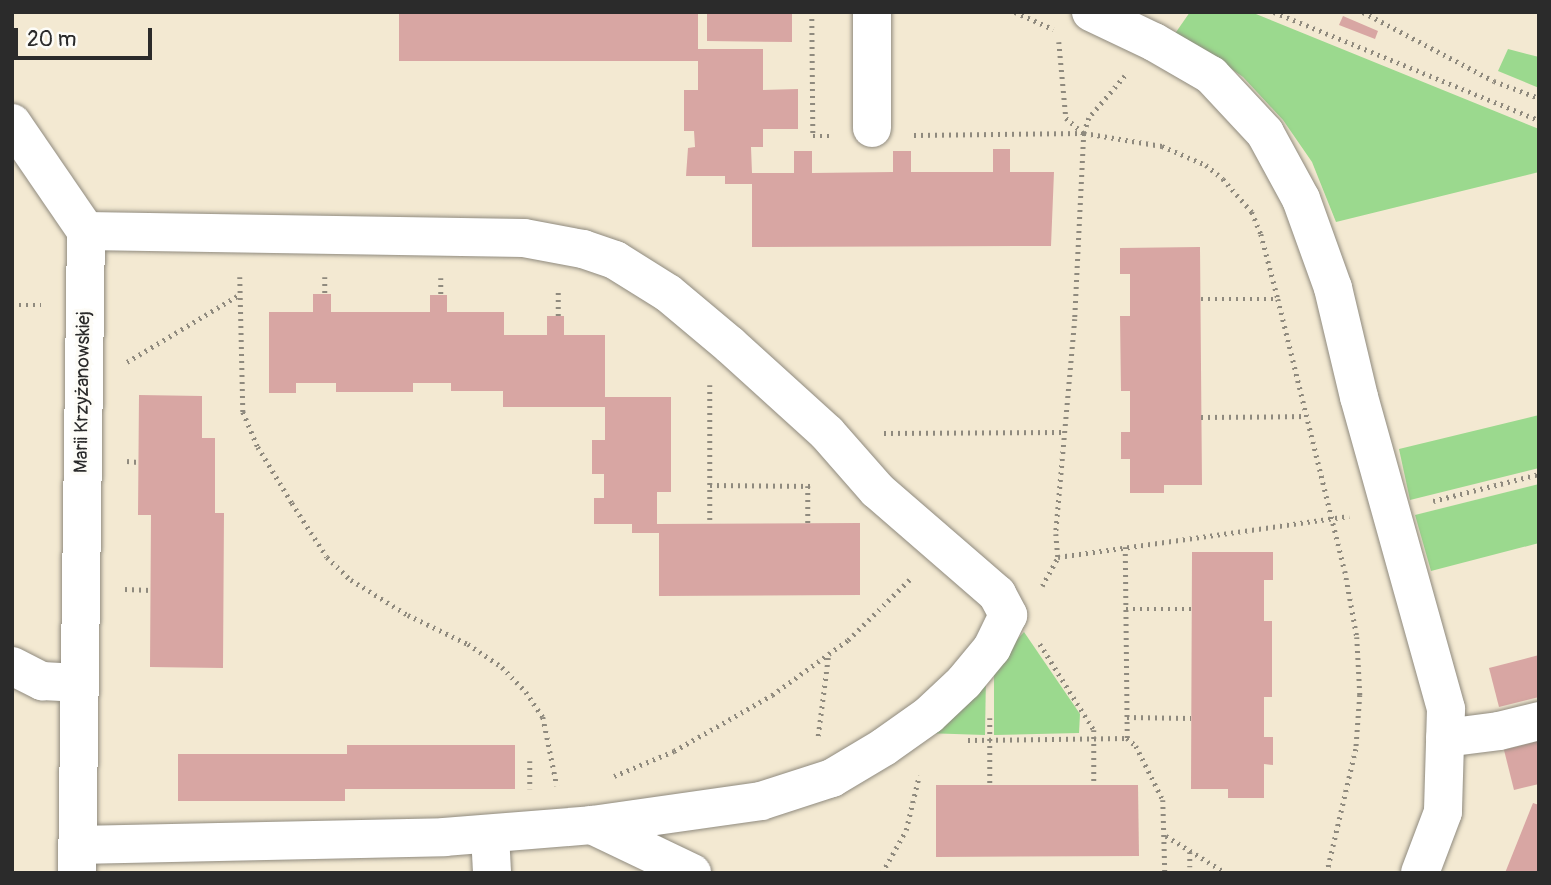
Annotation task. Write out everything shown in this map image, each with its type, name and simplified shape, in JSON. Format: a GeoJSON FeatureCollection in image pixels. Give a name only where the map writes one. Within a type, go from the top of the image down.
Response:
{"type":"FeatureCollection","features":[{"type":"Feature","properties":{"kind":"street"},"geometry":{"type":"LineString","coordinates":[[854,132],[873,12]]}},
{"type":"Feature","properties":{"kind":"street"},"geometry":{"type":"LineString","coordinates":[[1091,12],[1154,42],[1211,75],[1265,133],[1301,199],[1333,288],[1359,397],[1446,709],[1443,811],[1420,873]]}},
{"type":"Feature","properties":{"kind":"street"},"geometry":{"type":"LineString","coordinates":[[12,123],[86,230],[524,238],[583,249],[615,260],[668,293],[827,433],[874,486],[1018,613],[964,682],[929,715],[832,778],[761,801],[592,825],[490,834],[77,859]]}},
{"type":"Feature","properties":{"kind":"street","name":"Marii Krzyżanowskiej"},"geometry":{"type":"LineString","coordinates":[[77,859],[36,681],[83,389],[86,230]]}},
{"type":"Feature","properties":{"kind":"street"},"geometry":{"type":"LineString","coordinates":[[1445,738],[1499,731],[1539,721]]}},
{"type":"Feature","properties":{"kind":"street"},"geometry":{"type":"LineString","coordinates":[[592,825],[692,873]]}},
{"type":"Feature","properties":{"kind":"street"},"geometry":{"type":"LineString","coordinates":[[490,834],[492,873]]}},
{"type":"Feature","properties":{"kind":"path"},"geometry":{"type":"LineString","coordinates":[[812,12],[813,136],[854,132]]}},
{"type":"Feature","properties":{"kind":"path"},"geometry":{"type":"LineString","coordinates":[[1015,12],[1057,31],[1066,118],[1084,133]]}},
{"type":"Feature","properties":{"kind":"path"},"geometry":{"type":"LineString","coordinates":[[1274,12],[1539,120]]}},
{"type":"Feature","properties":{"kind":"path"},"geometry":{"type":"LineString","coordinates":[[1363,12],[1494,80],[1539,98]]}},
{"type":"Feature","properties":{"kind":"path"},"geometry":{"type":"LineString","coordinates":[[1094,785],[1094,730],[1018,613],[1058,557],[1056,534],[1075,319],[1084,133],[1089,118],[1132,68]]}},
{"type":"Feature","properties":{"kind":"path"},"geometry":{"type":"LineString","coordinates":[[911,135],[1084,133],[1162,146],[1206,166],[1223,179],[1252,212],[1261,234],[1278,299],[1353,613],[1360,695],[1354,762],[1327,873]]}},
{"type":"Feature","properties":{"kind":"path"},"geometry":{"type":"LineString","coordinates":[[239,234],[243,412],[258,447],[327,557],[351,580],[408,615],[468,644],[502,667],[526,692],[543,717],[557,776],[557,799]]}},
{"type":"Feature","properties":{"kind":"path"},"geometry":{"type":"LineString","coordinates":[[441,281],[441,295]]}},
{"type":"Feature","properties":{"kind":"path"},"geometry":{"type":"LineString","coordinates":[[325,282],[325,294]]}},
{"type":"Feature","properties":{"kind":"path"},"geometry":{"type":"LineString","coordinates":[[83,389],[240,294]]}},
{"type":"Feature","properties":{"kind":"path"},"geometry":{"type":"LineString","coordinates":[[1201,299],[1278,299]]}},
{"type":"Feature","properties":{"kind":"path"},"geometry":{"type":"LineString","coordinates":[[558,303],[558,316]]}},
{"type":"Feature","properties":{"kind":"path"},"geometry":{"type":"LineString","coordinates":[[710,381],[710,523]]}},
{"type":"Feature","properties":{"kind":"path"},"geometry":{"type":"LineString","coordinates":[[1201,417],[1306,416]]}},
{"type":"Feature","properties":{"kind":"path"},"geometry":{"type":"LineString","coordinates":[[827,433],[1065,432]]}},
{"type":"Feature","properties":{"kind":"path"},"geometry":{"type":"LineString","coordinates":[[1058,557],[1391,510],[1539,474]]}},
{"type":"Feature","properties":{"kind":"path"},"geometry":{"type":"LineString","coordinates":[[710,485],[874,486]]}},
{"type":"Feature","properties":{"kind":"path"},"geometry":{"type":"LineString","coordinates":[[808,486],[808,523]]}},
{"type":"Feature","properties":{"kind":"path"},"geometry":{"type":"LineString","coordinates":[[609,778],[674,751],[725,724],[828,657],[914,574],[938,543]]}},
{"type":"Feature","properties":{"kind":"path"},"geometry":{"type":"LineString","coordinates":[[1125,547],[1127,738]]}},
{"type":"Feature","properties":{"kind":"path"},"geometry":{"type":"LineString","coordinates":[[1126,609],[1192,609]]}},
{"type":"Feature","properties":{"kind":"path"},"geometry":{"type":"LineString","coordinates":[[811,785],[828,657]]}},
{"type":"Feature","properties":{"kind":"path"},"geometry":{"type":"LineString","coordinates":[[1127,717],[1191,718]]}},
{"type":"Feature","properties":{"kind":"path"},"geometry":{"type":"LineString","coordinates":[[882,873],[906,830],[928,741],[901,735]]}},
{"type":"Feature","properties":{"kind":"path"},"geometry":{"type":"LineString","coordinates":[[965,740],[1127,738],[1136,746],[1163,800],[1165,873]]}},
{"type":"Feature","properties":{"kind":"path"},"geometry":{"type":"LineString","coordinates":[[990,740],[990,785]]}},
{"type":"Feature","properties":{"kind":"path"},"geometry":{"type":"LineString","coordinates":[[1166,836],[1226,873]]}},
{"type":"Feature","properties":{"kind":"path"},"geometry":{"type":"LineString","coordinates":[[1190,851],[1190,867]]}},
{"type":"Feature","properties":{"kind":"green space"},"geometry":{"type":"Polygon","coordinates":[[[1190,12],[1251,12],[1539,129],[1539,172],[1336,222],[1312,162],[1283,120],[1243,77],[1209,53],[1174,35],[1190,12]]]}},
{"type":"Feature","properties":{"kind":"green space"},"geometry":{"type":"Polygon","coordinates":[[[1508,49],[1539,57],[1539,88],[1498,71],[1508,49]]]}},
{"type":"Feature","properties":{"kind":"green space"},"geometry":{"type":"Polygon","coordinates":[[[1539,415],[1539,468],[1410,500],[1399,449],[1539,415]]]}},
{"type":"Feature","properties":{"kind":"green space"},"geometry":{"type":"Polygon","coordinates":[[[1539,484],[1539,543],[1431,571],[1415,515],[1539,484]]]}},
{"type":"Feature","properties":{"kind":"green space"},"geometry":{"type":"Polygon","coordinates":[[[1024,632],[1080,714],[1079,733],[994,735],[994,665],[1024,632]]]}},
{"type":"Feature","properties":{"kind":"green space"},"geometry":{"type":"Polygon","coordinates":[[[986,674],[985,735],[924,733],[986,674]]]}},
{"type":"Feature","properties":{"kind":"building"},"geometry":{"type":"Polygon","coordinates":[[[399,12],[698,12],[698,49],[763,49],[763,90],[798,89],[798,129],[763,129],[763,147],[751,147],[752,173],[794,173],[794,151],[812,151],[812,173],[893,172],[893,151],[911,151],[911,172],[993,172],[993,149],[1010,149],[1010,172],[1054,172],[1051,246],[752,247],[752,184],[725,184],[725,176],[686,176],[688,148],[695,147],[694,131],[684,131],[684,90],[698,90],[698,61],[399,61],[399,12]]]}},
{"type":"Feature","properties":{"kind":"building"},"geometry":{"type":"Polygon","coordinates":[[[707,12],[792,12],[792,42],[707,41],[707,12]]]}},
{"type":"Feature","properties":{"kind":"building"},"geometry":{"type":"Polygon","coordinates":[[[1343,16],[1378,31],[1375,39],[1339,25],[1343,16]]]}},
{"type":"Feature","properties":{"kind":"building"},"geometry":{"type":"Polygon","coordinates":[[[1200,247],[1202,485],[1164,485],[1164,493],[1130,493],[1130,459],[1121,459],[1121,432],[1130,432],[1130,391],[1121,391],[1120,316],[1130,316],[1130,274],[1120,274],[1120,248],[1200,247]]]}},
{"type":"Feature","properties":{"kind":"building"},"geometry":{"type":"Polygon","coordinates":[[[313,294],[331,294],[331,312],[430,312],[430,295],[447,295],[447,312],[504,312],[504,335],[547,335],[547,316],[564,316],[564,335],[605,335],[605,397],[671,397],[671,492],[657,492],[657,524],[860,523],[860,595],[659,596],[659,533],[632,533],[632,524],[594,524],[594,498],[604,498],[604,474],[592,474],[592,440],[605,440],[605,407],[503,407],[503,391],[451,391],[451,383],[413,383],[413,392],[336,392],[336,383],[296,383],[296,393],[269,393],[269,312],[313,312],[313,294]]]}},
{"type":"Feature","properties":{"kind":"building"},"geometry":{"type":"Polygon","coordinates":[[[139,395],[202,396],[202,438],[215,438],[215,513],[224,513],[223,668],[150,667],[151,515],[138,515],[139,395]]]}},
{"type":"Feature","properties":{"kind":"building"},"geometry":{"type":"Polygon","coordinates":[[[1192,552],[1273,552],[1273,580],[1264,580],[1264,621],[1272,621],[1272,697],[1264,697],[1264,737],[1273,737],[1273,765],[1264,764],[1264,798],[1228,798],[1228,789],[1191,789],[1192,552]]]}},
{"type":"Feature","properties":{"kind":"building"},"geometry":{"type":"Polygon","coordinates":[[[1539,655],[1539,697],[1499,707],[1489,668],[1539,655]]]}},
{"type":"Feature","properties":{"kind":"building"},"geometry":{"type":"Polygon","coordinates":[[[1539,741],[1539,784],[1514,790],[1504,750],[1539,741]]]}},
{"type":"Feature","properties":{"kind":"building"},"geometry":{"type":"Polygon","coordinates":[[[347,745],[515,745],[515,789],[345,789],[345,801],[178,801],[178,754],[347,754],[347,745]]]}},
{"type":"Feature","properties":{"kind":"building"},"geometry":{"type":"Polygon","coordinates":[[[936,785],[1138,785],[1139,856],[936,857],[936,785]]]}},
{"type":"Feature","properties":{"kind":"building"},"geometry":{"type":"Polygon","coordinates":[[[1533,803],[1539,805],[1539,873],[1505,873],[1533,803]]]}}]}
